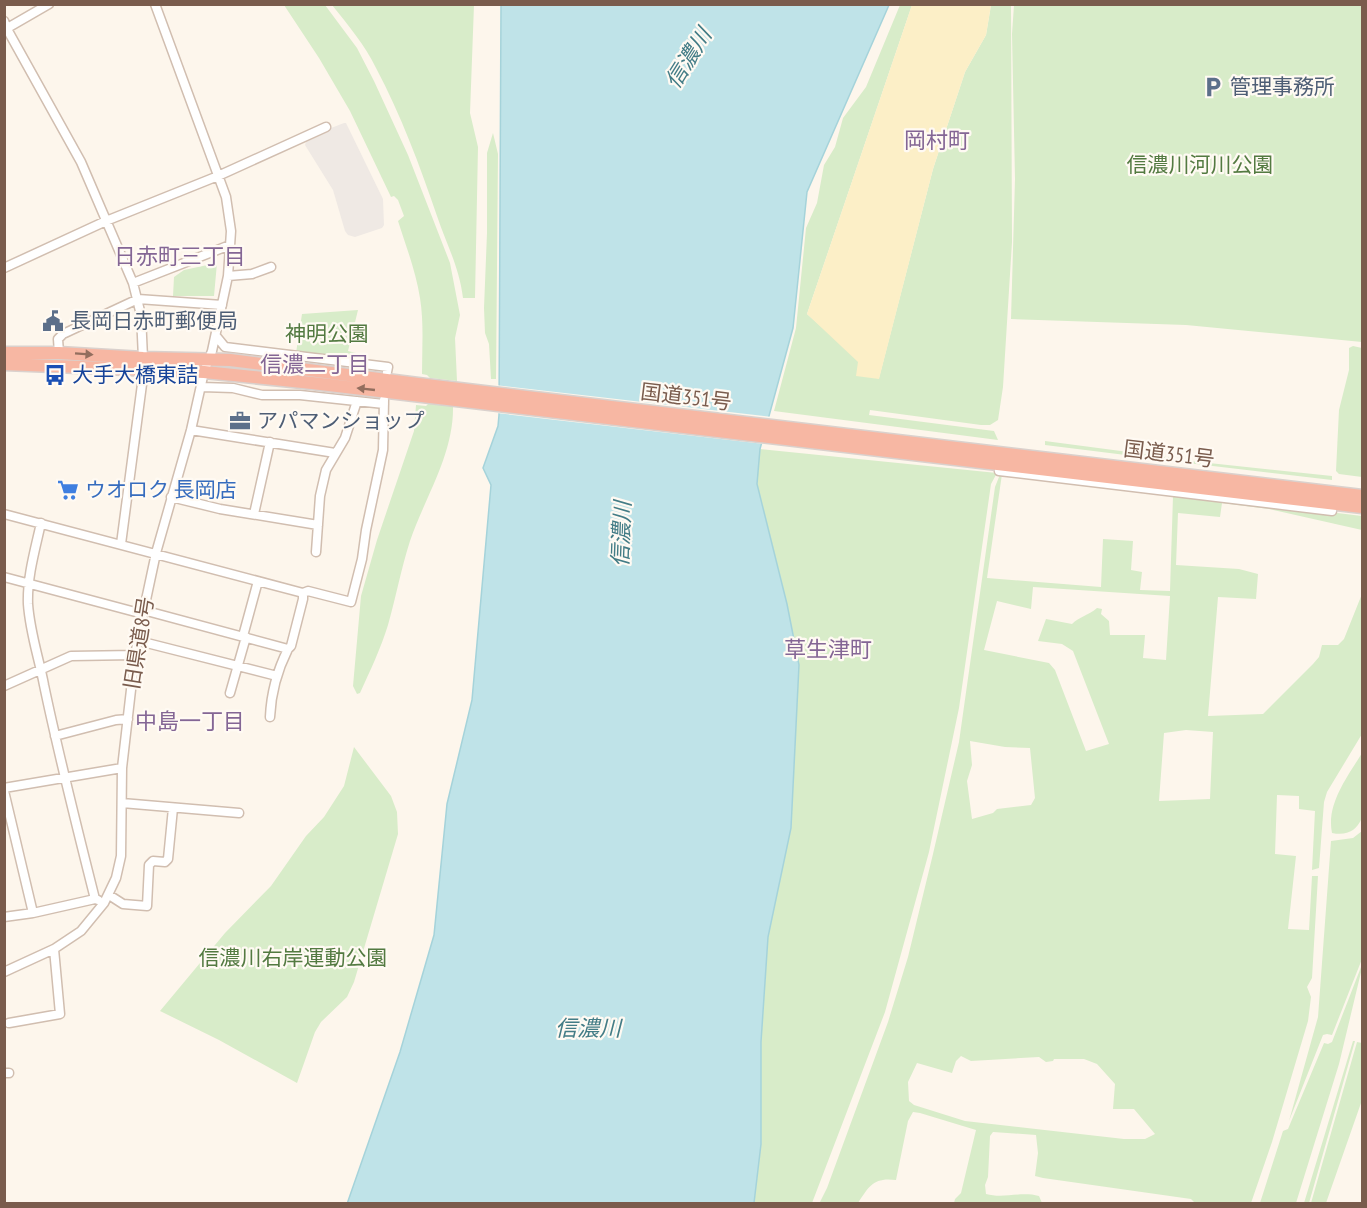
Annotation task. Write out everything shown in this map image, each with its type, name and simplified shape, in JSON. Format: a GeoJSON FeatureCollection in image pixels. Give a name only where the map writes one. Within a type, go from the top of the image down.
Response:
{"type":"FeatureCollection","features":[{"type":"Feature","properties":{"kind":"highway","name":"国道351号"},"geometry":{"type":"LineString","coordinates":[[4,353],[60,353],[204,372],[425,390],[1362,496]]}},
{"type":"Feature","properties":{"kind":"highway","name":"国道351号"},"geometry":{"type":"LineString","coordinates":[[4,364],[144,363],[209,358],[425,390],[1362,507]]}},
{"type":"Feature","properties":{"kind":"street"},"geometry":{"type":"LineString","coordinates":[[49,4],[5,27],[81,162],[138,299],[144,363],[121,544]]}},
{"type":"Feature","properties":{"kind":"street","name":"旧県道8号"},"geometry":{"type":"LineString","coordinates":[[4,972],[54,949],[81,931],[106,899],[116,878],[121,856],[122,768],[135,655],[143,612],[156,553],[191,430],[204,372],[216,336],[228,276],[230,245],[228,204],[155,4]]}},
{"type":"Feature","properties":{"kind":"street"},"geometry":{"type":"LineString","coordinates":[[4,268],[106,221],[218,176],[326,127]]}},
{"type":"Feature","properties":{"kind":"street"},"geometry":{"type":"LineString","coordinates":[[133,283],[230,245]]}},
{"type":"Feature","properties":{"kind":"street"},"geometry":{"type":"LineString","coordinates":[[228,276],[252,274],[271,267]]}},
{"type":"Feature","properties":{"kind":"street"},"geometry":{"type":"LineString","coordinates":[[60,353],[58,339],[63,334],[138,299],[222,305]]}},
{"type":"Feature","properties":{"kind":"street"},"geometry":{"type":"LineString","coordinates":[[216,336],[225,347],[388,367],[387,372]]}},
{"type":"Feature","properties":{"kind":"street"},"geometry":{"type":"LineString","coordinates":[[4,514],[303,593],[308,591],[351,602],[362,559],[383,450],[384,402],[300,395],[262,395],[233,388],[202,387]]}},
{"type":"Feature","properties":{"kind":"street"},"geometry":{"type":"LineString","coordinates":[[316,552],[320,496],[326,470],[345,438],[357,401]]}},
{"type":"Feature","properties":{"kind":"street"},"geometry":{"type":"LineString","coordinates":[[191,430],[335,453]]}},
{"type":"Feature","properties":{"kind":"street"},"geometry":{"type":"LineString","coordinates":[[254,514],[270,442]]}},
{"type":"Feature","properties":{"kind":"street"},"geometry":{"type":"LineString","coordinates":[[999,471],[1332,511]]}},
{"type":"Feature","properties":{"kind":"street"},"geometry":{"type":"LineString","coordinates":[[171,498],[220,509],[318,525]]}},
{"type":"Feature","properties":{"kind":"street"},"geometry":{"type":"LineString","coordinates":[[41,523],[28,582],[32,642],[41,669],[95,899]]}},
{"type":"Feature","properties":{"kind":"street"},"geometry":{"type":"LineString","coordinates":[[4,577],[288,648]]}},
{"type":"Feature","properties":{"kind":"street"},"geometry":{"type":"LineString","coordinates":[[230,693],[258,581]]}},
{"type":"Feature","properties":{"kind":"street"},"geometry":{"type":"LineString","coordinates":[[270,717],[277,676],[288,648],[291,646],[303,593]]}},
{"type":"Feature","properties":{"kind":"street"},"geometry":{"type":"LineString","coordinates":[[139,641],[277,676]]}},
{"type":"Feature","properties":{"kind":"street"},"geometry":{"type":"LineString","coordinates":[[4,686],[71,656],[135,655]]}},
{"type":"Feature","properties":{"kind":"street"},"geometry":{"type":"LineString","coordinates":[[55,736],[128,719]]}},
{"type":"Feature","properties":{"kind":"street"},"geometry":{"type":"LineString","coordinates":[[33,913],[4,790],[122,768]]}},
{"type":"Feature","properties":{"kind":"street"},"geometry":{"type":"LineString","coordinates":[[122,803],[239,813]]}},
{"type":"Feature","properties":{"kind":"street"},"geometry":{"type":"LineString","coordinates":[[4,917],[95,899],[147,906],[149,866],[153,861],[165,862],[168,859],[173,808]]}},
{"type":"Feature","properties":{"kind":"street"},"geometry":{"type":"LineString","coordinates":[[9,1023],[60,1014],[54,949]]}},
{"type":"Feature","properties":{"kind":"shaded area"},"geometry":{"type":"Polygon","coordinates":[[[344,123],[383,199],[384,225],[382,228],[355,237],[348,235],[345,231],[333,190],[305,145],[306,142],[344,123]]]}},
{"type":"Feature","properties":{"kind":"green space"},"geometry":{"type":"Polygon","coordinates":[[[284,5],[325,5],[357,48],[374,81],[408,155],[450,263],[460,315],[455,338],[457,381],[430,378],[422,374],[421,307],[413,269],[398,221],[404,216],[398,200],[394,196],[391,197],[350,111],[284,5]]]}},
{"type":"Feature","properties":{"kind":"green space"},"geometry":{"type":"Polygon","coordinates":[[[332,5],[474,5],[470,113],[478,147],[475,298],[463,298],[456,266],[424,178],[385,86],[361,43],[332,5]]]}},
{"type":"Feature","properties":{"kind":"green space"},"geometry":{"type":"Polygon","coordinates":[[[900,5],[912,5],[807,314],[879,378],[933,169],[965,72],[986,35],[991,5],[1011,5],[1012,242],[1003,387],[998,420],[990,425],[981,425],[870,410],[869,415],[994,431],[998,440],[774,411],[796,328],[806,228],[817,203],[824,165],[835,147],[843,118],[866,87],[900,5]]]}},
{"type":"Feature","properties":{"kind":"green space","name":"信濃川河川公園"},"geometry":{"type":"Polygon","coordinates":[[[1014,5],[1362,5],[1362,342],[1186,325],[1011,319],[1015,179],[1012,34],[1014,5]]]}},
{"type":"Feature","properties":{"kind":"green space"},"geometry":{"type":"Polygon","coordinates":[[[493,133],[498,154],[496,379],[491,379],[484,308],[487,153],[493,133]]]}},
{"type":"Feature","properties":{"kind":"green space"},"geometry":{"type":"Polygon","coordinates":[[[217,263],[214,296],[173,296],[174,277],[184,270],[217,263]]]}},
{"type":"Feature","properties":{"kind":"green space","name":"神明公園"},"geometry":{"type":"Polygon","coordinates":[[[358,310],[348,351],[364,355],[362,361],[296,353],[302,314],[358,310]]]}},
{"type":"Feature","properties":{"kind":"green space"},"geometry":{"type":"Polygon","coordinates":[[[1353,346],[1362,348],[1362,477],[1339,474],[1336,471],[1339,410],[1349,370],[1349,348],[1353,346]]]}},
{"type":"Feature","properties":{"kind":"green space"},"geometry":{"type":"Polygon","coordinates":[[[429,403],[453,406],[449,441],[438,475],[410,541],[382,642],[360,693],[357,694],[353,686],[361,596],[377,540],[414,431],[416,405],[426,406],[429,403]]]}},
{"type":"Feature","properties":{"kind":"green space"},"geometry":{"type":"Polygon","coordinates":[[[1045,441],[1174,458],[1174,461],[1045,445],[1045,441]]]}},
{"type":"Feature","properties":{"kind":"green space"},"geometry":{"type":"Polygon","coordinates":[[[760,449],[997,473],[991,484],[959,708],[929,852],[885,1012],[812,1203],[754,1204],[761,1144],[761,1042],[768,937],[791,828],[799,665],[787,604],[757,484],[760,449]]]}},
{"type":"Feature","properties":{"kind":"green space"},"geometry":{"type":"Polygon","coordinates":[[[1181,460],[1332,476],[1332,480],[1179,462],[1181,460]]]}},
{"type":"Feature","properties":{"kind":"green space"},"geometry":{"type":"Polygon","coordinates":[[[1001,472],[1362,516],[1362,530],[1269,509],[1222,503],[1220,517],[1178,513],[1176,565],[1239,569],[1258,574],[1256,599],[1218,597],[1208,716],[1263,714],[1319,657],[1322,645],[1338,645],[1344,639],[1362,594],[1362,734],[1327,792],[1324,802],[1319,868],[1312,870],[1315,811],[1299,809],[1299,796],[1277,795],[1275,854],[1296,856],[1288,929],[1309,930],[1312,876],[1318,876],[1312,978],[1307,987],[1311,997],[1308,1021],[1272,1142],[1251,1203],[1195,1203],[1191,1199],[1035,1176],[1038,1153],[1036,1135],[993,1132],[990,1136],[986,1194],[1039,1196],[1042,1203],[954,1203],[961,1193],[976,1130],[913,1112],[908,1121],[896,1180],[877,1181],[865,1192],[858,1203],[819,1204],[827,1188],[888,1022],[908,957],[959,742],[995,487],[1001,472]],[[1002,474],[987,578],[1101,587],[1103,539],[1133,541],[1131,570],[1142,572],[1140,590],[1170,591],[1173,496],[1002,474]],[[1033,587],[1031,609],[997,601],[984,650],[1049,663],[1055,670],[1086,751],[1109,744],[1073,651],[1062,644],[1038,641],[1046,619],[1072,624],[1097,608],[1102,609],[1101,614],[1109,621],[1110,635],[1145,635],[1143,658],[1166,660],[1170,596],[1033,587]],[[1186,730],[1164,733],[1159,801],[1210,799],[1213,732],[1186,730]],[[970,741],[972,765],[967,781],[972,819],[993,813],[997,809],[1031,805],[1035,798],[1030,748],[1005,747],[970,741]],[[961,1056],[956,1061],[952,1073],[917,1063],[908,1082],[909,1101],[914,1105],[965,1121],[1124,1139],[1145,1139],[1155,1134],[1134,1109],[1113,1109],[1115,1084],[1097,1064],[1084,1059],[1054,1059],[1046,1062],[1039,1057],[971,1061],[961,1056]]]}},
{"type":"Feature","properties":{"kind":"green space","name":"信濃川右岸運動公園"},"geometry":{"type":"Polygon","coordinates":[[[354,747],[391,796],[397,812],[398,834],[354,982],[347,997],[321,1022],[315,1032],[297,1083],[160,1011],[225,933],[271,886],[306,836],[324,817],[344,786],[354,747]]]}},
{"type":"Feature","properties":{"kind":"green space"},"geometry":{"type":"Polygon","coordinates":[[[1362,753],[1362,818],[1350,832],[1332,833],[1331,822],[1335,801],[1362,753]]]}},
{"type":"Feature","properties":{"kind":"green space"},"geometry":{"type":"Polygon","coordinates":[[[1362,831],[1362,959],[1332,1035],[1323,1035],[1289,1121],[1318,1017],[1331,841],[1353,838],[1362,831]]]}},
{"type":"Feature","properties":{"kind":"green space"},"geometry":{"type":"Polygon","coordinates":[[[1361,967],[1339,1064],[1296,1203],[1260,1203],[1283,1131],[1288,1129],[1324,1043],[1332,1042],[1361,967]]]}},
{"type":"Feature","properties":{"kind":"green space"},"geometry":{"type":"Polygon","coordinates":[[[1353,1041],[1355,1041],[1309,1203],[1304,1203],[1353,1041]]]}},
{"type":"Feature","properties":{"kind":"green space"},"geometry":{"type":"Polygon","coordinates":[[[1357,1042],[1362,1043],[1361,1103],[1326,1203],[1311,1203],[1357,1042]]]}},
{"type":"Feature","properties":{"kind":"sand"},"geometry":{"type":"Polygon","coordinates":[[[912,5],[991,5],[986,35],[965,72],[933,169],[879,379],[856,376],[858,362],[807,314],[912,5]]]}},
{"type":"Feature","properties":{"kind":"water","name":"信濃川"},"geometry":{"type":"Polygon","coordinates":[[[501,5],[889,5],[807,192],[793,328],[760,449],[757,484],[787,604],[799,665],[791,828],[768,937],[761,1042],[761,1144],[754,1203],[347,1204],[400,1052],[434,935],[447,804],[472,700],[491,485],[483,468],[498,426],[499,415],[501,5]]]}},
{"type":"Feature","properties":{"kind":"pier"},"geometry":{"type":"Polygon","coordinates":[[[495,385],[772,417],[764,444],[496,413],[495,385]]]}},
{"type":"Feature","properties":{"kind":"place","name":"管理事務所"},"geometry":{"type":"Point","coordinates":[1213,87]}},
{"type":"Feature","properties":{"kind":"place","name":"長岡日赤町郵便局"},"geometry":{"type":"Point","coordinates":[53,321]}},
{"type":"Feature","properties":{"kind":"place","name":"大手大橋東詰"},"geometry":{"type":"Point","coordinates":[55,375]}},
{"type":"Feature","properties":{"kind":"place","name":"アパマンショップ"},"geometry":{"type":"Point","coordinates":[240,421]}},
{"type":"Feature","properties":{"kind":"place","name":"ウオロク 長岡店"},"geometry":{"type":"Point","coordinates":[68,490]}},
{"type":"Feature","properties":{"kind":"district","name":"岡村町"},"geometry":{"type":"Point","coordinates":[937,140]}},
{"type":"Feature","properties":{"kind":"district","name":"日赤町三丁目"},"geometry":{"type":"Point","coordinates":[180,256]}},
{"type":"Feature","properties":{"kind":"district","name":"信濃二丁目"},"geometry":{"type":"Point","coordinates":[315,364]}},
{"type":"Feature","properties":{"kind":"district","name":"草生津町"},"geometry":{"type":"Point","coordinates":[828,649]}},
{"type":"Feature","properties":{"kind":"district","name":"中島一丁目"},"geometry":{"type":"Point","coordinates":[190,721]}}]}
